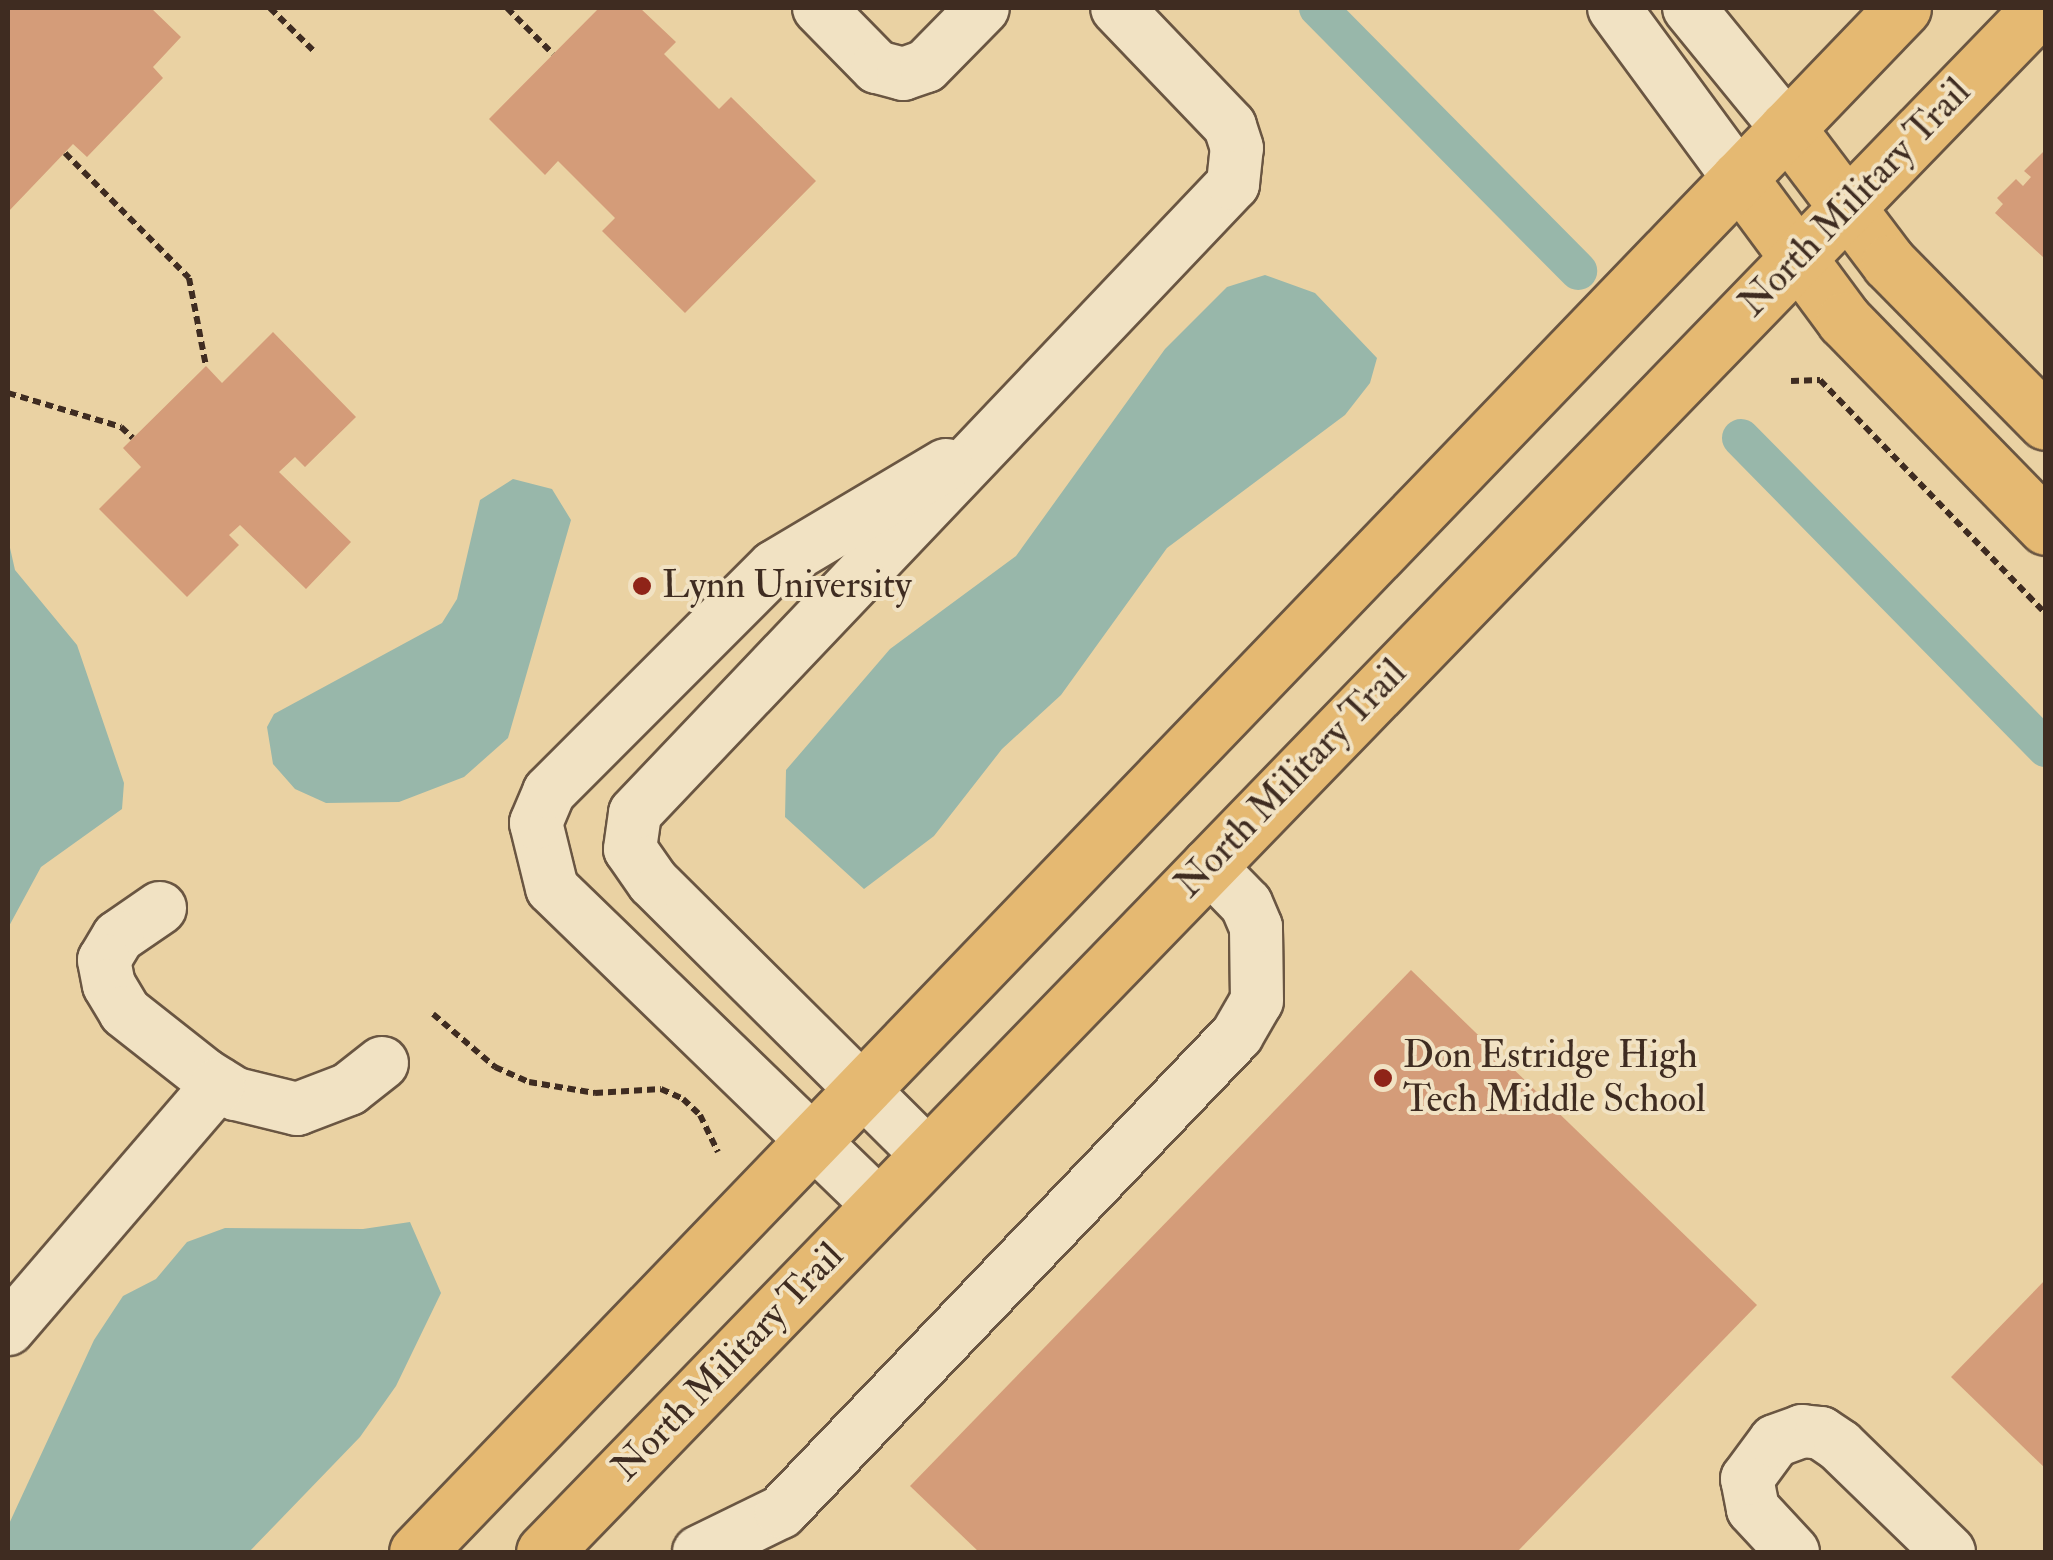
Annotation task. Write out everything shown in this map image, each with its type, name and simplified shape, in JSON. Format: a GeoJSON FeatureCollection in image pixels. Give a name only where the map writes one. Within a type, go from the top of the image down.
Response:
{"type":"FeatureCollection","features":[{"type":"Feature","properties":{"kind":"main road"},"geometry":{"type":"LineString","coordinates":[[417,1552],[1904,8]]}},
{"type":"Feature","properties":{"kind":"main road","name":"North Military Trail"},"geometry":{"type":"LineString","coordinates":[[557,1548],[928,1155],[2040,8]]}},
{"type":"Feature","properties":{"kind":"main road"},"geometry":{"type":"LineString","coordinates":[[1786,128],[1889,263],[2046,422]]}},
{"type":"Feature","properties":{"kind":"main road"},"geometry":{"type":"LineString","coordinates":[[1739,178],[1844,320],[2046,527]]}},
{"type":"Feature","properties":{"kind":"lane"},"geometry":{"type":"LineString","coordinates":[[818,8],[877,67],[902,74],[926,66],[983,8]]}},
{"type":"Feature","properties":{"kind":"lane"},"geometry":{"type":"LineString","coordinates":[[928,1155],[653,882],[630,849],[634,814],[1233,184],[1237,148],[1230,126],[1117,8]]}},
{"type":"Feature","properties":{"kind":"lane"},"geometry":{"type":"LineString","coordinates":[[1614,8],[1739,178]]}},
{"type":"Feature","properties":{"kind":"lane"},"geometry":{"type":"LineString","coordinates":[[1689,8],[1786,128]]}},
{"type":"Feature","properties":{"kind":"lane"},"geometry":{"type":"LineString","coordinates":[[879,1206],[552,888],[536,823],[549,792],[774,567],[991,440]]}},
{"type":"Feature","properties":{"kind":"lane"},"geometry":{"type":"LineString","coordinates":[[700,1552],[779,1532],[1237,1035],[1257,1001],[1256,927],[1246,904],[1208,865]]}},
{"type":"Feature","properties":{"kind":"lane"},"geometry":{"type":"LineString","coordinates":[[160,908],[118,937],[104,960],[109,986],[125,1012],[219,1084],[268,1106],[297,1109],[349,1089],[382,1064]]}},
{"type":"Feature","properties":{"kind":"lane"},"geometry":{"type":"LineString","coordinates":[[8,1328],[219,1084]]}},
{"type":"Feature","properties":{"kind":"lane"},"geometry":{"type":"LineString","coordinates":[[1793,1552],[1754,1510],[1747,1479],[1775,1441],[1802,1432],[1821,1433],[1840,1446],[1949,1552]]}},
{"type":"Feature","properties":{"kind":"path"},"geometry":{"type":"LineString","coordinates":[[270,8],[316,53]]}},
{"type":"Feature","properties":{"kind":"path"},"geometry":{"type":"LineString","coordinates":[[507,8],[554,54]]}},
{"type":"Feature","properties":{"kind":"path"},"geometry":{"type":"LineString","coordinates":[[64,153],[189,278],[206,366]]}},
{"type":"Feature","properties":{"kind":"path"},"geometry":{"type":"LineString","coordinates":[[1794,381],[1820,380],[2046,614]]}},
{"type":"Feature","properties":{"kind":"path"},"geometry":{"type":"LineString","coordinates":[[8,393],[120,427],[132,438]]}},
{"type":"Feature","properties":{"kind":"path"},"geometry":{"type":"LineString","coordinates":[[434,1014],[495,1067],[529,1082],[594,1092],[661,1089],[683,1099],[700,1115],[718,1152]]}},
{"type":"Feature","properties":{"kind":"shaded area"},"geometry":{"type":"Polygon","coordinates":[[[1265,275],[1315,293],[1377,358],[1370,383],[1345,415],[1167,548],[1061,695],[1002,749],[934,836],[864,889],[785,817],[786,770],[890,649],[1016,556],[1165,349],[1227,287],[1265,275]]]}},
{"type":"Feature","properties":{"kind":"shaded area"},"geometry":{"type":"Polygon","coordinates":[[[513,479],[552,489],[571,520],[508,738],[464,777],[399,802],[326,803],[295,789],[273,764],[267,727],[274,714],[442,623],[457,599],[480,500],[513,479]]]}},
{"type":"Feature","properties":{"kind":"shaded area"},"geometry":{"type":"Polygon","coordinates":[[[8,539],[15,570],[77,645],[124,783],[122,809],[41,867],[8,928],[8,539]]]}},
{"type":"Feature","properties":{"kind":"shaded area"},"geometry":{"type":"Polygon","coordinates":[[[410,1222],[441,1293],[396,1386],[360,1437],[249,1552],[8,1552],[8,1526],[94,1340],[123,1296],[156,1279],[187,1242],[225,1228],[363,1229],[410,1222]]]}},
{"type":"Feature","properties":{"kind":"building"},"geometry":{"type":"Polygon","coordinates":[[[8,8],[151,8],[181,37],[153,67],[163,78],[87,157],[73,144],[8,212],[8,8]]]}},
{"type":"Feature","properties":{"kind":"building"},"geometry":{"type":"Polygon","coordinates":[[[599,8],[640,8],[676,42],[664,54],[719,109],[731,97],[816,181],[685,313],[602,231],[615,218],[558,161],[545,175],[489,119],[599,8]]]}},
{"type":"Feature","properties":{"kind":"building"},"geometry":{"type":"Polygon","coordinates":[[[2046,149],[2043,257],[1995,213],[2003,204],[1997,198],[2016,179],[2023,186],[2031,177],[2024,171],[2046,149]]]}},
{"type":"Feature","properties":{"kind":"building"},"geometry":{"type":"Polygon","coordinates":[[[273,332],[356,417],[305,467],[295,457],[279,472],[351,542],[306,589],[240,525],[229,535],[239,545],[187,597],[99,509],[141,467],[123,448],[206,366],[222,383],[273,332]]]}},
{"type":"Feature","properties":{"kind":"building"},"geometry":{"type":"Polygon","coordinates":[[[1411,970],[1757,1305],[1517,1552],[979,1552],[910,1486],[1411,970]]]}},
{"type":"Feature","properties":{"kind":"building"},"geometry":{"type":"Polygon","coordinates":[[[2046,1279],[2046,1469],[1951,1377],[2046,1279]]]}},
{"type":"Feature","properties":{"kind":"waterway"},"geometry":{"type":"LineString","coordinates":[[1318,8],[1578,271]]}},
{"type":"Feature","properties":{"kind":"waterway"},"geometry":{"type":"LineString","coordinates":[[1741,438],[2046,748]]}},
{"type":"Feature","properties":{"kind":"place","name":"Lynn University"},"geometry":{"type":"Point","coordinates":[642,586]}},
{"type":"Feature","properties":{"kind":"place","name":"Don Estridge High Tech Middle School"},"geometry":{"type":"Point","coordinates":[1383,1078]}}]}
